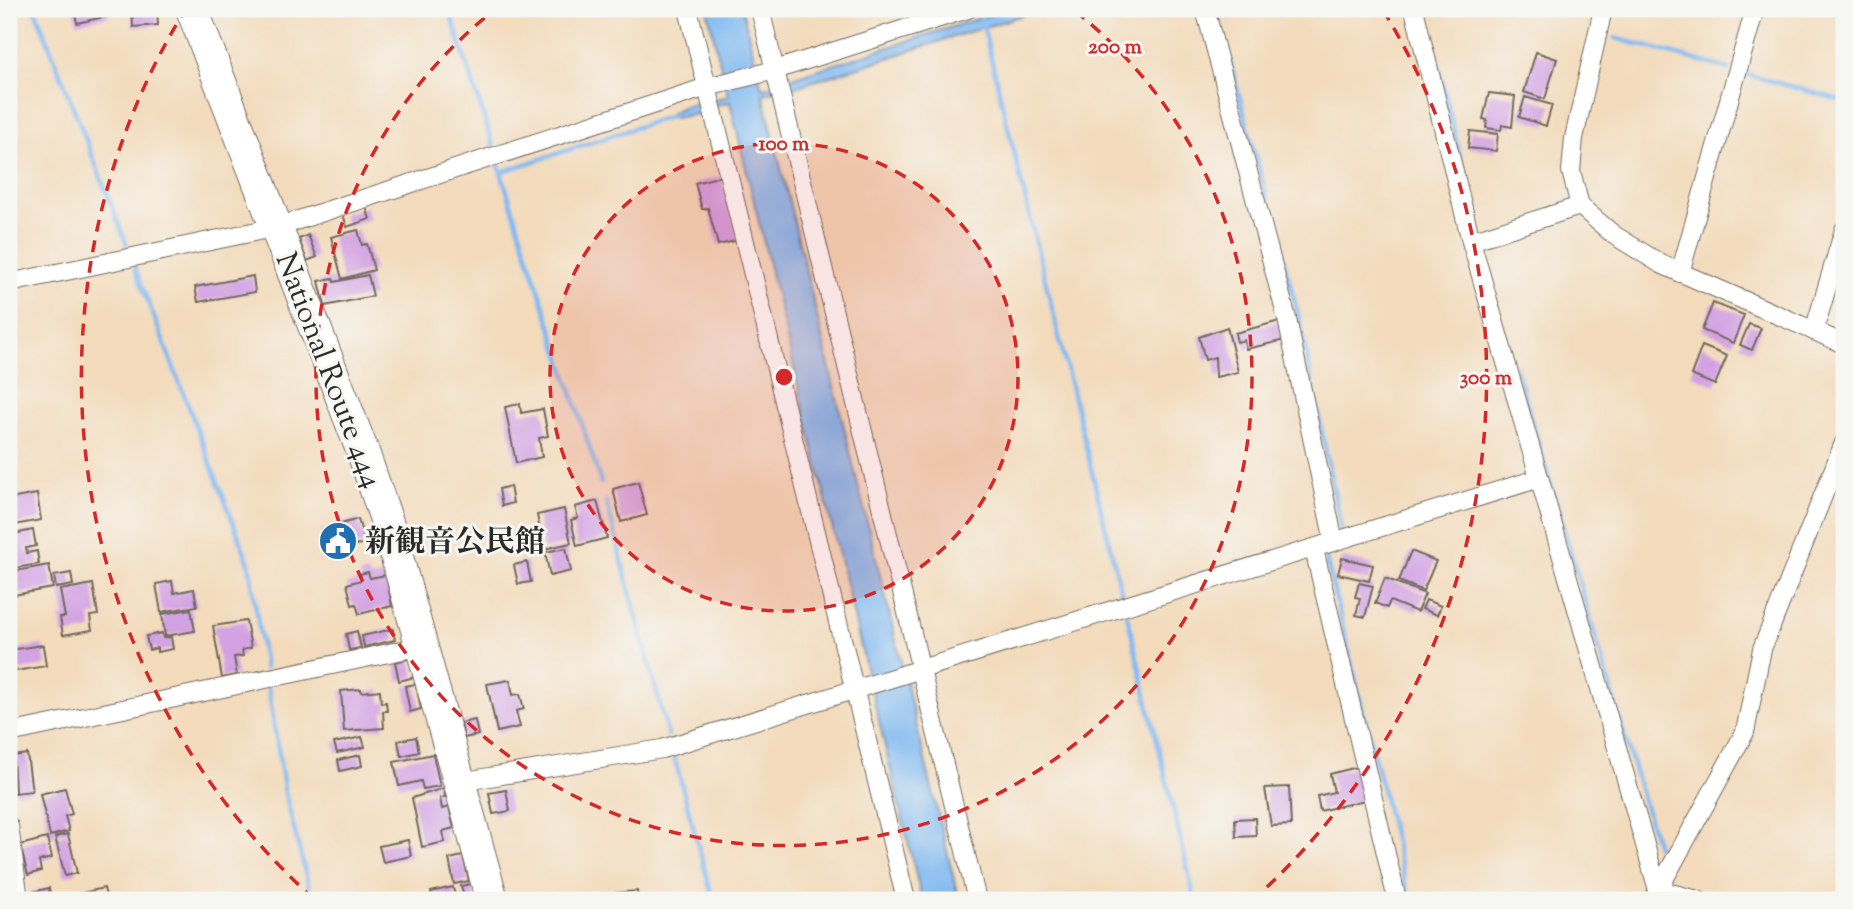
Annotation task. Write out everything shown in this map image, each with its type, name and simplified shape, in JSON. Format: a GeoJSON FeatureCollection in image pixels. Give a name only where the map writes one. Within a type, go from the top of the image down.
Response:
{"type":"FeatureCollection","features":[{"type":"Feature","properties":{"kind":"highway","name":"National Route 444"},"geometry":{"type":"LineString","coordinates":[[192,9],[368,467],[422,646],[492,900]]}},
{"type":"Feature","properties":{"kind":"street"},"geometry":{"type":"LineString","coordinates":[[688,9],[860,686],[906,900]]}},
{"type":"Feature","properties":{"kind":"street"},"geometry":{"type":"LineString","coordinates":[[760,9],[774,79],[916,669],[977,900]]}},
{"type":"Feature","properties":{"kind":"street"},"geometry":{"type":"LineString","coordinates":[[9,283],[277,227],[712,95],[774,79],[968,9]]}},
{"type":"Feature","properties":{"kind":"street"},"geometry":{"type":"LineString","coordinates":[[1205,9],[1287,319],[1334,542]]}},
{"type":"Feature","properties":{"kind":"street"},"geometry":{"type":"LineString","coordinates":[[1414,9],[1471,242],[1655,895]]}},
{"type":"Feature","properties":{"kind":"street"},"geometry":{"type":"LineString","coordinates":[[1603,9],[1574,138],[1571,171],[1580,206],[1614,235],[1680,273],[1844,344]]}},
{"type":"Feature","properties":{"kind":"street"},"geometry":{"type":"LineString","coordinates":[[1680,273],[1755,9]]}},
{"type":"Feature","properties":{"kind":"street"},"geometry":{"type":"LineString","coordinates":[[1471,242],[1580,206]]}},
{"type":"Feature","properties":{"kind":"street"},"geometry":{"type":"LineString","coordinates":[[1814,331],[1844,230]]}},
{"type":"Feature","properties":{"kind":"street"},"geometry":{"type":"LineString","coordinates":[[1655,895],[1745,732],[1762,649],[1839,472],[1844,443]]}},
{"type":"Feature","properties":{"kind":"street"},"geometry":{"type":"LineString","coordinates":[[459,782],[662,749],[1538,479]]}},
{"type":"Feature","properties":{"kind":"street"},"geometry":{"type":"LineString","coordinates":[[1314,549],[1397,900]]}},
{"type":"Feature","properties":{"kind":"street"},"geometry":{"type":"LineString","coordinates":[[9,733],[422,646]]}},
{"type":"Feature","properties":{"kind":"street"},"geometry":{"type":"LineString","coordinates":[[9,826],[11,865],[19,900]]}},
{"type":"Feature","properties":{"kind":"street"},"geometry":{"type":"LineString","coordinates":[[1655,895],[1698,900]]}},
{"type":"Feature","properties":{"kind":"water"},"geometry":{"type":"Polygon","coordinates":[[[707,9],[742,9],[762,88],[788,82],[788,79],[1008,9],[1042,9],[789,89],[788,87],[763,94],[959,900],[922,900],[730,102],[707,107],[703,113],[674,118],[671,113],[692,104],[728,96],[707,9]]]}},
{"type":"Feature","properties":{"kind":"building"},"geometry":{"type":"Polygon","coordinates":[[[74,9],[107,9],[109,16],[77,23],[74,9]]]}},
{"type":"Feature","properties":{"kind":"building"},"geometry":{"type":"Polygon","coordinates":[[[132,9],[157,9],[158,25],[133,27],[132,9]]]}},
{"type":"Feature","properties":{"kind":"building"},"geometry":{"type":"Polygon","coordinates":[[[1536,52],[1557,59],[1545,99],[1524,92],[1536,52]]]}},
{"type":"Feature","properties":{"kind":"building"},"geometry":{"type":"Polygon","coordinates":[[[1489,93],[1515,96],[1512,127],[1502,125],[1501,130],[1486,128],[1487,120],[1483,119],[1489,93]]]}},
{"type":"Feature","properties":{"kind":"building"},"geometry":{"type":"Polygon","coordinates":[[[1525,97],[1552,105],[1546,126],[1519,117],[1525,97]]]}},
{"type":"Feature","properties":{"kind":"building"},"geometry":{"type":"Polygon","coordinates":[[[1470,131],[1498,134],[1496,151],[1468,148],[1470,131]]]}},
{"type":"Feature","properties":{"kind":"building"},"geometry":{"type":"Polygon","coordinates":[[[721,176],[739,240],[718,245],[708,208],[702,209],[695,183],[721,176]]]}},
{"type":"Feature","properties":{"kind":"building"},"geometry":{"type":"Polygon","coordinates":[[[366,207],[370,219],[347,227],[343,214],[366,207]]]}},
{"type":"Feature","properties":{"kind":"building"},"geometry":{"type":"Polygon","coordinates":[[[358,230],[362,245],[367,244],[374,270],[342,279],[331,237],[358,230]]]}},
{"type":"Feature","properties":{"kind":"building"},"geometry":{"type":"Polygon","coordinates":[[[308,235],[317,257],[307,261],[299,239],[308,235]]]}},
{"type":"Feature","properties":{"kind":"building"},"geometry":{"type":"Polygon","coordinates":[[[368,275],[373,296],[325,306],[319,281],[333,278],[334,282],[368,275]]]}},
{"type":"Feature","properties":{"kind":"building"},"geometry":{"type":"Polygon","coordinates":[[[253,276],[255,292],[198,302],[195,287],[253,276]]]}},
{"type":"Feature","properties":{"kind":"building"},"geometry":{"type":"Polygon","coordinates":[[[1713,303],[1744,315],[1733,343],[1702,330],[1713,303]]]}},
{"type":"Feature","properties":{"kind":"building"},"geometry":{"type":"Polygon","coordinates":[[[1280,321],[1285,340],[1246,349],[1244,340],[1237,342],[1235,333],[1280,321]]]}},
{"type":"Feature","properties":{"kind":"building"},"geometry":{"type":"Polygon","coordinates":[[[1749,324],[1761,328],[1752,350],[1740,345],[1749,324]]]}},
{"type":"Feature","properties":{"kind":"building"},"geometry":{"type":"Polygon","coordinates":[[[1227,327],[1238,372],[1216,377],[1215,357],[1205,360],[1199,337],[1227,327]]]}},
{"type":"Feature","properties":{"kind":"building"},"geometry":{"type":"Polygon","coordinates":[[[1702,346],[1727,356],[1715,385],[1691,375],[1702,346]]]}},
{"type":"Feature","properties":{"kind":"building"},"geometry":{"type":"Polygon","coordinates":[[[520,404],[521,413],[543,409],[548,436],[539,438],[542,457],[516,463],[505,407],[520,404]]]}},
{"type":"Feature","properties":{"kind":"building"},"geometry":{"type":"Polygon","coordinates":[[[638,482],[647,515],[621,522],[613,489],[638,482]]]}},
{"type":"Feature","properties":{"kind":"building"},"geometry":{"type":"Polygon","coordinates":[[[510,486],[513,503],[502,506],[499,489],[510,486]]]}},
{"type":"Feature","properties":{"kind":"building"},"geometry":{"type":"Polygon","coordinates":[[[37,494],[41,520],[9,526],[9,499],[37,494]]]}},
{"type":"Feature","properties":{"kind":"building"},"geometry":{"type":"Polygon","coordinates":[[[597,501],[607,538],[577,546],[571,520],[578,518],[575,507],[597,501]]]}},
{"type":"Feature","properties":{"kind":"building"},"geometry":{"type":"Polygon","coordinates":[[[564,509],[571,543],[544,549],[542,540],[537,541],[535,531],[540,530],[537,515],[564,509]]]}},
{"type":"Feature","properties":{"kind":"building"},"geometry":{"type":"Polygon","coordinates":[[[358,519],[365,543],[328,554],[321,530],[358,519]]]}},
{"type":"Feature","properties":{"kind":"building"},"geometry":{"type":"Polygon","coordinates":[[[33,530],[36,546],[26,548],[27,553],[37,551],[39,564],[9,569],[9,535],[33,530]]]}},
{"type":"Feature","properties":{"kind":"building"},"geometry":{"type":"Polygon","coordinates":[[[566,548],[571,571],[550,576],[545,552],[566,548]]]}},
{"type":"Feature","properties":{"kind":"building"},"geometry":{"type":"Polygon","coordinates":[[[1411,551],[1436,561],[1423,591],[1399,581],[1411,551]]]}},
{"type":"Feature","properties":{"kind":"building"},"geometry":{"type":"Polygon","coordinates":[[[1342,558],[1373,565],[1369,581],[1338,574],[1342,558]]]}},
{"type":"Feature","properties":{"kind":"building"},"geometry":{"type":"Polygon","coordinates":[[[527,562],[531,582],[518,584],[514,565],[527,562]]]}},
{"type":"Feature","properties":{"kind":"building"},"geometry":{"type":"Polygon","coordinates":[[[49,565],[53,588],[13,595],[10,572],[49,565]]]}},
{"type":"Feature","properties":{"kind":"building"},"geometry":{"type":"Polygon","coordinates":[[[368,572],[370,578],[386,575],[392,606],[359,614],[356,604],[352,605],[347,584],[361,580],[360,574],[368,572]]]}},
{"type":"Feature","properties":{"kind":"building"},"geometry":{"type":"Polygon","coordinates":[[[71,573],[73,585],[56,588],[54,576],[71,573]]]}},
{"type":"Feature","properties":{"kind":"building"},"geometry":{"type":"Polygon","coordinates":[[[1385,578],[1425,594],[1417,612],[1390,601],[1387,608],[1375,603],[1385,578]]]}},
{"type":"Feature","properties":{"kind":"building"},"geometry":{"type":"Polygon","coordinates":[[[172,581],[174,593],[194,589],[197,606],[161,612],[156,584],[172,581]]]}},
{"type":"Feature","properties":{"kind":"building"},"geometry":{"type":"Polygon","coordinates":[[[1359,583],[1373,586],[1365,617],[1356,615],[1360,598],[1355,597],[1359,583]]]}},
{"type":"Feature","properties":{"kind":"building"},"geometry":{"type":"Polygon","coordinates":[[[93,584],[98,615],[90,616],[92,630],[63,635],[60,617],[65,617],[60,590],[93,584]]]}},
{"type":"Feature","properties":{"kind":"building"},"geometry":{"type":"Polygon","coordinates":[[[1426,600],[1441,606],[1437,615],[1422,609],[1426,600]]]}},
{"type":"Feature","properties":{"kind":"building"},"geometry":{"type":"Polygon","coordinates":[[[191,609],[195,631],[165,636],[162,614],[191,609]]]}},
{"type":"Feature","properties":{"kind":"building"},"geometry":{"type":"Polygon","coordinates":[[[246,621],[251,648],[242,650],[243,656],[234,657],[237,675],[222,678],[213,626],[246,621]]]}},
{"type":"Feature","properties":{"kind":"building"},"geometry":{"type":"Polygon","coordinates":[[[393,629],[395,640],[364,647],[362,636],[393,629]]]}},
{"type":"Feature","properties":{"kind":"building"},"geometry":{"type":"Polygon","coordinates":[[[357,631],[361,648],[349,650],[346,634],[357,631]]]}},
{"type":"Feature","properties":{"kind":"building"},"geometry":{"type":"Polygon","coordinates":[[[162,633],[163,638],[171,637],[173,649],[157,652],[157,648],[149,650],[146,636],[162,633]]]}},
{"type":"Feature","properties":{"kind":"building"},"geometry":{"type":"Polygon","coordinates":[[[43,645],[46,666],[9,672],[9,650],[43,645]]]}},
{"type":"Feature","properties":{"kind":"building"},"geometry":{"type":"Polygon","coordinates":[[[411,658],[415,677],[399,681],[395,662],[411,658]]]}},
{"type":"Feature","properties":{"kind":"building"},"geometry":{"type":"Polygon","coordinates":[[[510,680],[513,695],[520,694],[524,709],[516,711],[520,727],[497,732],[487,684],[510,680]]]}},
{"type":"Feature","properties":{"kind":"building"},"geometry":{"type":"Polygon","coordinates":[[[416,684],[421,709],[410,712],[405,686],[416,684]]]}},
{"type":"Feature","properties":{"kind":"building"},"geometry":{"type":"Polygon","coordinates":[[[361,689],[361,692],[380,690],[381,703],[386,702],[387,711],[383,711],[384,728],[344,731],[341,691],[361,689]]]}},
{"type":"Feature","properties":{"kind":"building"},"geometry":{"type":"Polygon","coordinates":[[[475,720],[478,735],[464,738],[461,723],[475,720]]]}},
{"type":"Feature","properties":{"kind":"building"},"geometry":{"type":"Polygon","coordinates":[[[362,737],[365,747],[337,753],[334,743],[362,737]]]}},
{"type":"Feature","properties":{"kind":"building"},"geometry":{"type":"Polygon","coordinates":[[[416,737],[419,752],[401,756],[398,741],[416,737]]]}},
{"type":"Feature","properties":{"kind":"building"},"geometry":{"type":"Polygon","coordinates":[[[27,754],[32,791],[15,793],[13,756],[27,754]]]}},
{"type":"Feature","properties":{"kind":"building"},"geometry":{"type":"Polygon","coordinates":[[[433,754],[440,786],[423,789],[421,781],[399,786],[394,762],[433,754]]]}},
{"type":"Feature","properties":{"kind":"building"},"geometry":{"type":"Polygon","coordinates":[[[360,755],[362,766],[340,771],[338,760],[360,755]]]}},
{"type":"Feature","properties":{"kind":"building"},"geometry":{"type":"Polygon","coordinates":[[[1357,767],[1365,800],[1320,811],[1317,796],[1334,792],[1330,774],[1357,767]]]}},
{"type":"Feature","properties":{"kind":"building"},"geometry":{"type":"Polygon","coordinates":[[[1289,787],[1291,825],[1271,826],[1265,788],[1289,787]]]}},
{"type":"Feature","properties":{"kind":"building"},"geometry":{"type":"Polygon","coordinates":[[[65,788],[72,814],[65,816],[69,831],[50,836],[40,794],[65,788]]]}},
{"type":"Feature","properties":{"kind":"building"},"geometry":{"type":"Polygon","coordinates":[[[444,788],[445,797],[440,798],[442,809],[449,807],[454,828],[443,831],[445,842],[422,847],[412,798],[444,788]]]}},
{"type":"Feature","properties":{"kind":"building"},"geometry":{"type":"Polygon","coordinates":[[[506,790],[510,811],[493,814],[489,793],[506,790]]]}},
{"type":"Feature","properties":{"kind":"building"},"geometry":{"type":"Polygon","coordinates":[[[1255,818],[1256,836],[1236,837],[1235,819],[1255,818]]]}},
{"type":"Feature","properties":{"kind":"building"},"geometry":{"type":"Polygon","coordinates":[[[68,834],[77,873],[65,876],[55,837],[68,834]]]}},
{"type":"Feature","properties":{"kind":"building"},"geometry":{"type":"Polygon","coordinates":[[[47,838],[52,858],[39,861],[41,871],[28,875],[20,845],[47,838]]]}},
{"type":"Feature","properties":{"kind":"building"},"geometry":{"type":"Polygon","coordinates":[[[408,840],[411,856],[383,862],[379,846],[408,840]]]}},
{"type":"Feature","properties":{"kind":"building"},"geometry":{"type":"Polygon","coordinates":[[[463,856],[469,881],[454,884],[449,859],[463,856]]]}},
{"type":"Feature","properties":{"kind":"building"},"geometry":{"type":"Polygon","coordinates":[[[471,884],[475,900],[465,900],[461,886],[471,884]]]}},
{"type":"Feature","properties":{"kind":"building"},"geometry":{"type":"Polygon","coordinates":[[[453,887],[456,900],[433,900],[431,892],[453,887]]]}},
{"type":"Feature","properties":{"kind":"building"},"geometry":{"type":"Polygon","coordinates":[[[49,888],[51,900],[30,900],[28,893],[49,888]]]}},
{"type":"Feature","properties":{"kind":"building"},"geometry":{"type":"Polygon","coordinates":[[[104,888],[107,900],[74,900],[73,895],[104,888]]]}},
{"type":"Feature","properties":{"kind":"building"},"geometry":{"type":"Polygon","coordinates":[[[637,891],[638,900],[603,900],[602,894],[637,891]]]}},
{"type":"Feature","properties":{"kind":"waterway"},"geometry":{"type":"LineString","coordinates":[[35,9],[127,245]]}},
{"type":"Feature","properties":{"kind":"waterway"},"geometry":{"type":"LineString","coordinates":[[449,9],[493,145]]}},
{"type":"Feature","properties":{"kind":"waterway"},"geometry":{"type":"LineString","coordinates":[[1216,9],[1299,317],[1342,533]]}},
{"type":"Feature","properties":{"kind":"waterway"},"geometry":{"type":"LineString","coordinates":[[1425,9],[1474,216]]}},
{"type":"Feature","properties":{"kind":"waterway"},"geometry":{"type":"LineString","coordinates":[[980,13],[1122,595]]}},
{"type":"Feature","properties":{"kind":"waterway"},"geometry":{"type":"LineString","coordinates":[[1615,38],[1729,69]]}},
{"type":"Feature","properties":{"kind":"waterway"},"geometry":{"type":"LineString","coordinates":[[1745,74],[1844,101]]}},
{"type":"Feature","properties":{"kind":"waterway"},"geometry":{"type":"LineString","coordinates":[[501,172],[677,114]]}},
{"type":"Feature","properties":{"kind":"waterway"},"geometry":{"type":"LineString","coordinates":[[499,166],[601,483]]}},
{"type":"Feature","properties":{"kind":"waterway"},"geometry":{"type":"LineString","coordinates":[[135,268],[249,563],[265,668]]}},
{"type":"Feature","properties":{"kind":"waterway"},"geometry":{"type":"LineString","coordinates":[[1516,367],[1657,846]]}},
{"type":"Feature","properties":{"kind":"waterway"},"geometry":{"type":"LineString","coordinates":[[606,501],[668,735]]}},
{"type":"Feature","properties":{"kind":"waterway"},"geometry":{"type":"LineString","coordinates":[[1343,548],[1325,554],[1409,900]]}},
{"type":"Feature","properties":{"kind":"waterway"},"geometry":{"type":"LineString","coordinates":[[1127,615],[1195,900]]}},
{"type":"Feature","properties":{"kind":"waterway"},"geometry":{"type":"LineString","coordinates":[[268,687],[285,793],[312,900]]}},
{"type":"Feature","properties":{"kind":"waterway"},"geometry":{"type":"LineString","coordinates":[[673,753],[713,900]]}},
{"type":"Feature","properties":{"kind":"place","name":"新観音公民館"},"geometry":{"type":"Point","coordinates":[338,541]}}]}
